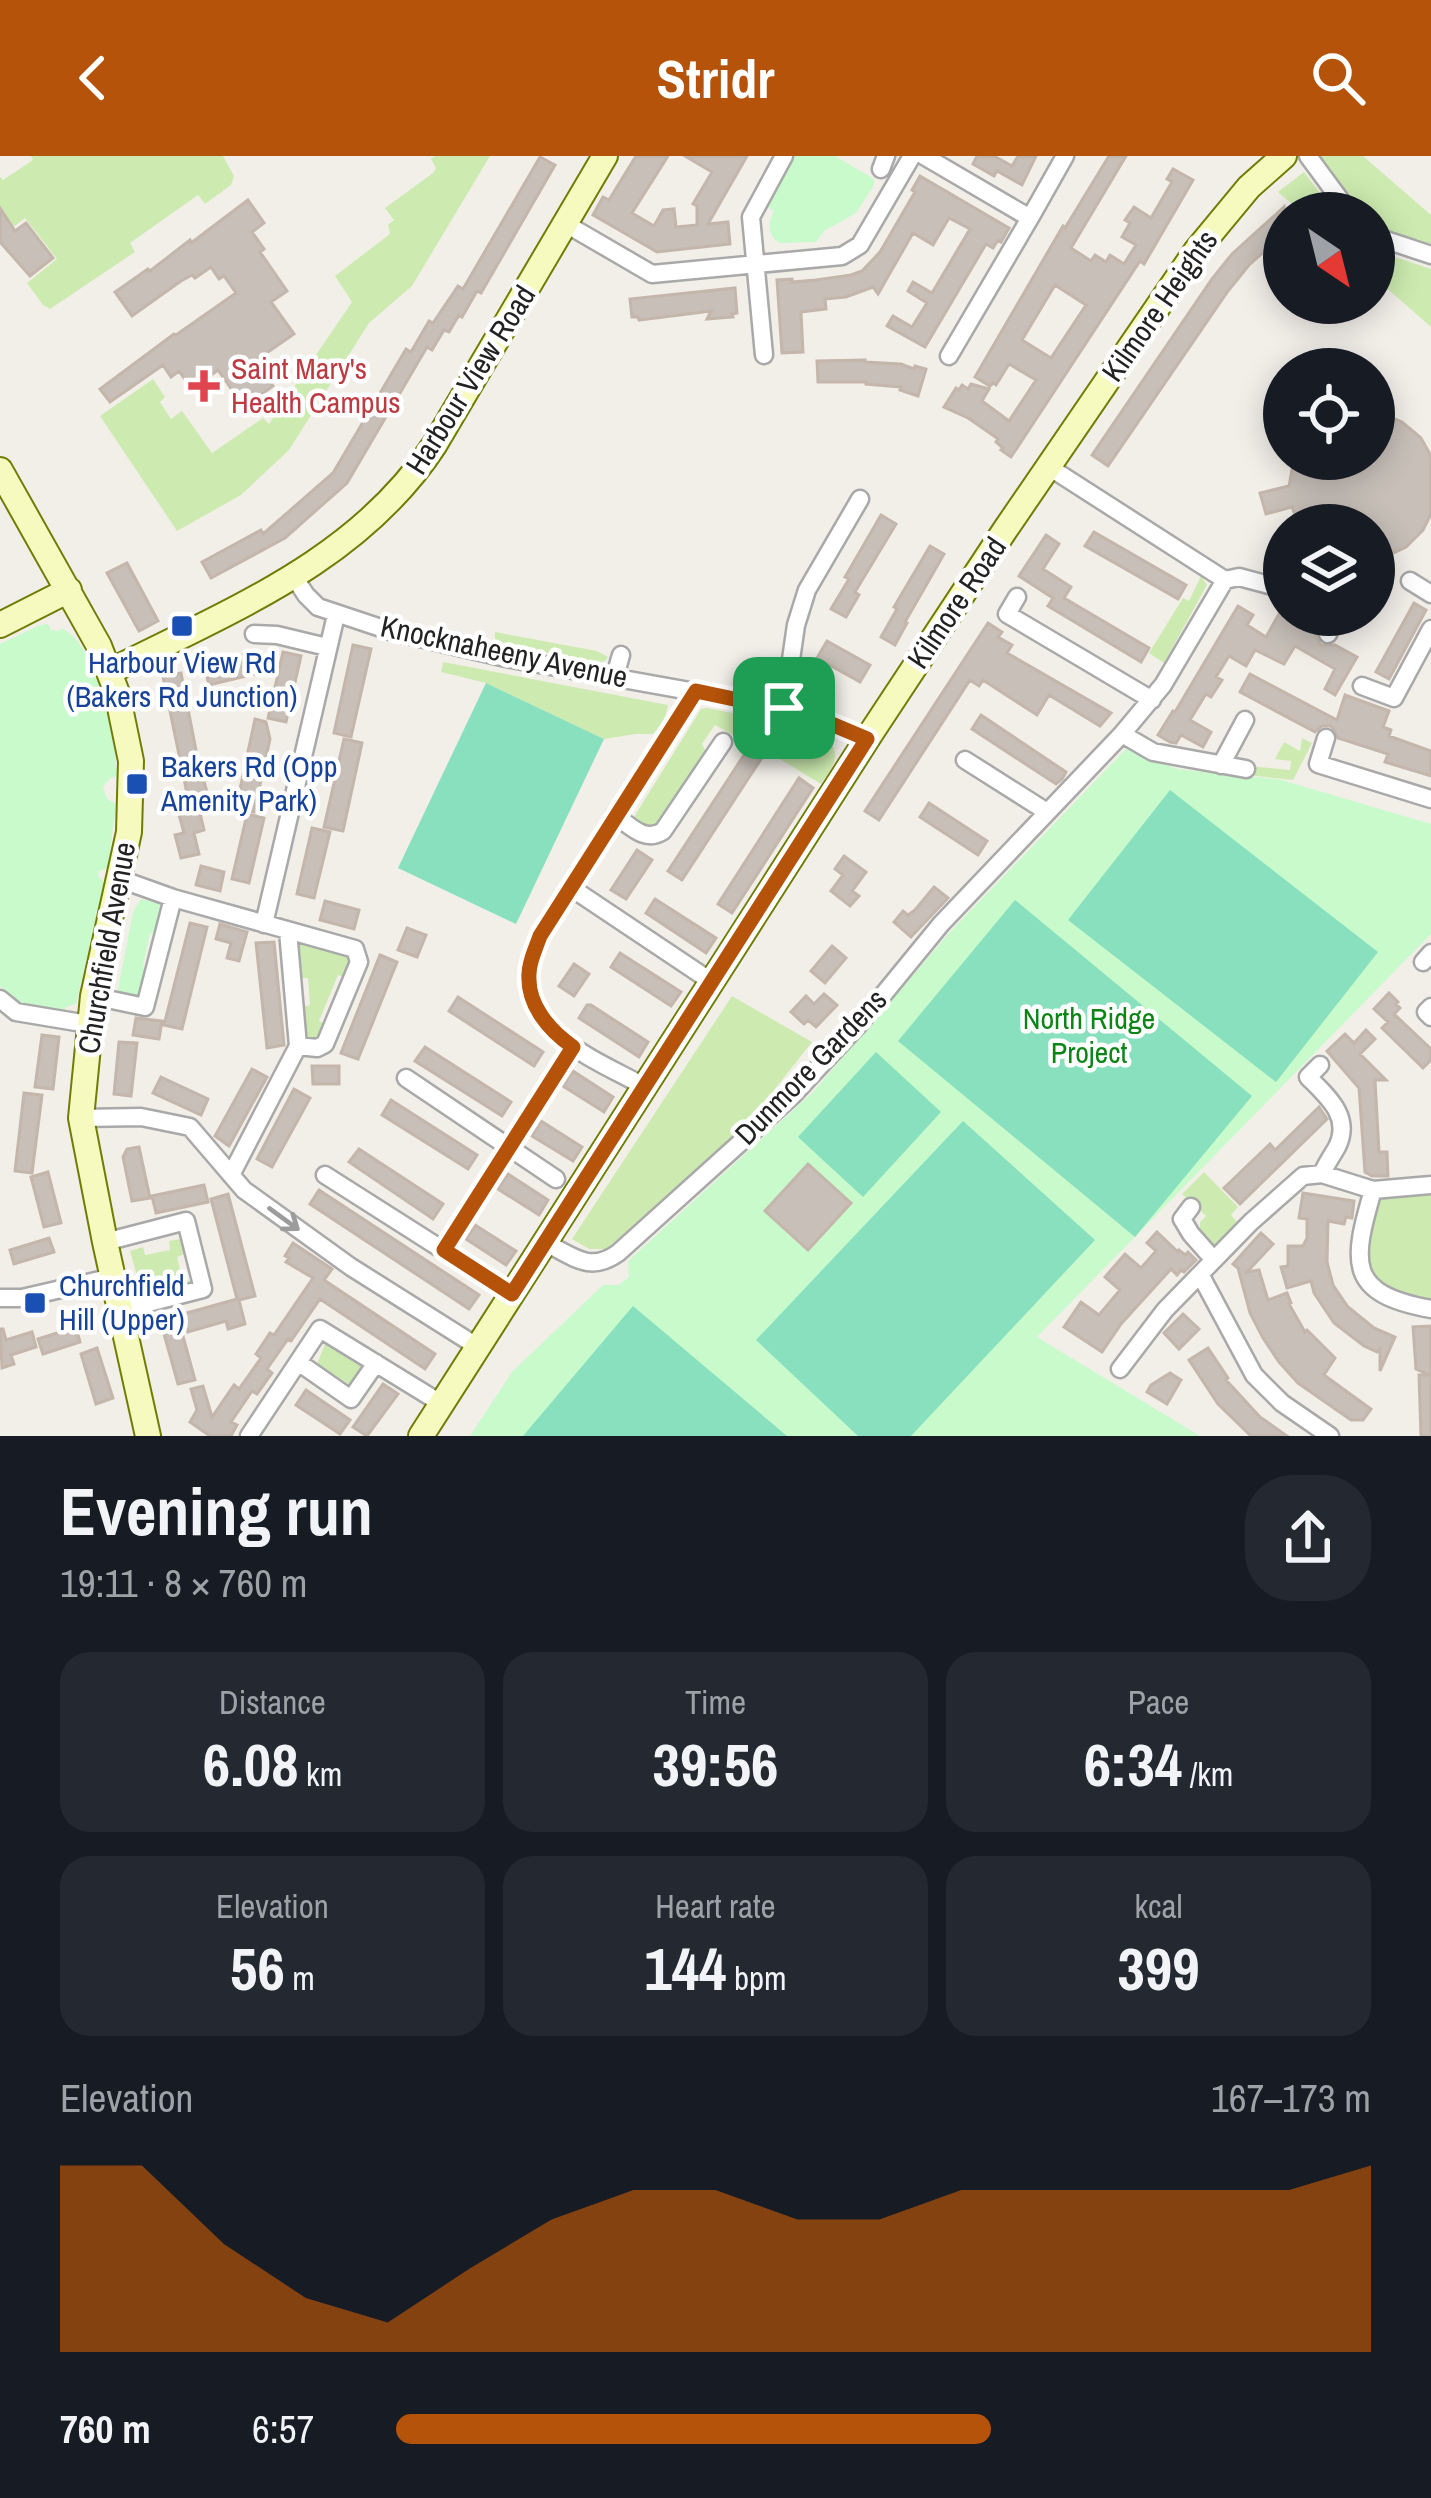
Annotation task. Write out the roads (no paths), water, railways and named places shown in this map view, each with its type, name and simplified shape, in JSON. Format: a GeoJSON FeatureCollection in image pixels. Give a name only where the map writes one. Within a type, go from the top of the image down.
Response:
{"type":"FeatureCollection","features":[{"type":"Feature","properties":{"kind":"street","name":"Harbour View Road"},"geometry":{"type":"LineString","coordinates":[[110,673],[294,577],[367,525],[416,472],[605,156]]}},
{"type":"Feature","properties":{"kind":"street"},"geometry":{"type":"LineString","coordinates":[[764,355],[751,217],[784,156]]}},
{"type":"Feature","properties":{"kind":"street"},"geometry":{"type":"LineString","coordinates":[[566,224],[652,274],[842,256],[855,250],[912,156]]}},
{"type":"Feature","properties":{"kind":"street"},"geometry":{"type":"LineString","coordinates":[[925,156],[1030,218]]}},
{"type":"Feature","properties":{"kind":"street"},"geometry":{"type":"LineString","coordinates":[[949,356],[1065,156]]}},
{"type":"Feature","properties":{"kind":"street","name":"Kilmore Heights"},"geometry":{"type":"LineString","coordinates":[[1049,467],[1196,251],[1249,187],[1283,156]]}},
{"type":"Feature","properties":{"kind":"street"},"geometry":{"type":"LineString","coordinates":[[1308,156],[1335,192]]}},
{"type":"Feature","properties":{"kind":"street"},"geometry":{"type":"LineString","coordinates":[[1395,243],[1431,255]]}},
{"type":"Feature","properties":{"kind":"street"},"geometry":{"type":"LineString","coordinates":[[1049,467],[1225,580],[1263,584]]}},
{"type":"Feature","properties":{"kind":"street","name":"Kilmore Road"},"geometry":{"type":"LineString","coordinates":[[421,1436],[867,739],[1049,467]]}},
{"type":"Feature","properties":{"kind":"street","name":"Churchfield Avenue"},"geometry":{"type":"LineString","coordinates":[[0,470],[99,646],[117,692],[130,761],[129,832],[88,1024],[81,1118],[148,1436]]}},
{"type":"Feature","properties":{"kind":"street"},"geometry":{"type":"LineString","coordinates":[[784,708],[796,625],[807,590],[860,499]]}},
{"type":"Feature","properties":{"kind":"street","name":"Knocknaheeny Avenue"},"geometry":{"type":"LineString","coordinates":[[294,577],[314,604],[336,615],[490,654],[784,708],[867,739]]}},
{"type":"Feature","properties":{"kind":"street","name":"Dunmore Gardens"},"geometry":{"type":"LineString","coordinates":[[546,1244],[596,1264],[618,1253],[792,1096],[941,924],[1152,700],[1225,580]]}},
{"type":"Feature","properties":{"kind":"street"},"geometry":{"type":"LineString","coordinates":[[1409,581],[1431,594]]}},
{"type":"Feature","properties":{"kind":"street"},"geometry":{"type":"LineString","coordinates":[[0,625],[69,590]]}},
{"type":"Feature","properties":{"kind":"street"},"geometry":{"type":"LineString","coordinates":[[1017,597],[1006,614],[1152,700]]}},
{"type":"Feature","properties":{"kind":"street"},"geometry":{"type":"LineString","coordinates":[[264,924],[336,615]]}},
{"type":"Feature","properties":{"kind":"street"},"geometry":{"type":"LineString","coordinates":[[1362,686],[1394,698],[1422,667],[1431,628]]}},
{"type":"Feature","properties":{"kind":"street"},"geometry":{"type":"LineString","coordinates":[[254,634],[327,647]]}},
{"type":"Feature","properties":{"kind":"street"},"geometry":{"type":"LineString","coordinates":[[615,676],[621,656]]}},
{"type":"Feature","properties":{"kind":"street"},"geometry":{"type":"LineString","coordinates":[[645,1087],[554,1033],[540,1015],[528,976],[540,936],[696,691]]}},
{"type":"Feature","properties":{"kind":"street"},"geometry":{"type":"LineString","coordinates":[[1221,765],[1245,720]]}},
{"type":"Feature","properties":{"kind":"street"},"geometry":{"type":"LineString","coordinates":[[1122,734],[1148,751],[1246,770]]}},
{"type":"Feature","properties":{"kind":"street"},"geometry":{"type":"LineString","coordinates":[[1326,738],[1318,764],[1431,799]]}},
{"type":"Feature","properties":{"kind":"street"},"geometry":{"type":"LineString","coordinates":[[615,815],[646,836],[663,831],[723,742]]}},
{"type":"Feature","properties":{"kind":"street"},"geometry":{"type":"LineString","coordinates":[[965,760],[1047,812]]}},
{"type":"Feature","properties":{"kind":"street"},"geometry":{"type":"LineString","coordinates":[[120,879],[355,949],[360,957],[325,1044],[298,1046]]}},
{"type":"Feature","properties":{"kind":"street"},"geometry":{"type":"LineString","coordinates":[[570,887],[712,982]]}},
{"type":"Feature","properties":{"kind":"street"},"geometry":{"type":"LineString","coordinates":[[93,996],[145,1007],[173,898]]}},
{"type":"Feature","properties":{"kind":"street"},"geometry":{"type":"LineString","coordinates":[[231,1174],[298,1046],[288,931]]}},
{"type":"Feature","properties":{"kind":"street"},"geometry":{"type":"LineString","coordinates":[[0,999],[16,1012],[88,1024]]}},
{"type":"Feature","properties":{"kind":"street"},"geometry":{"type":"LineString","coordinates":[[1431,1007],[1426,1012],[1431,1017]]}},
{"type":"Feature","properties":{"kind":"street"},"geometry":{"type":"LineString","coordinates":[[444,1250],[573,1047]]}},
{"type":"Feature","properties":{"kind":"street"},"geometry":{"type":"LineString","coordinates":[[1320,1065],[1308,1077],[1340,1112],[1342,1133],[1322,1174]]}},
{"type":"Feature","properties":{"kind":"street"},"geometry":{"type":"LineString","coordinates":[[406,1078],[556,1179]]}},
{"type":"Feature","properties":{"kind":"street"},"geometry":{"type":"LineString","coordinates":[[81,1118],[141,1117],[190,1126],[244,1190],[350,1267],[478,1347]]}},
{"type":"Feature","properties":{"kind":"street"},"geometry":{"type":"LineString","coordinates":[[1120,1370],[1160,1315],[1296,1182],[1322,1174],[1373,1190],[1431,1186]]}},
{"type":"Feature","properties":{"kind":"street"},"geometry":{"type":"LineString","coordinates":[[325,1175],[512,1294]]}},
{"type":"Feature","properties":{"kind":"street"},"geometry":{"type":"LineString","coordinates":[[1373,1190],[1358,1245],[1362,1274],[1388,1298],[1431,1309]]}},
{"type":"Feature","properties":{"kind":"street"},"geometry":{"type":"LineString","coordinates":[[1191,1207],[1182,1219],[1214,1260]]}},
{"type":"Feature","properties":{"kind":"street"},"geometry":{"type":"LineString","coordinates":[[105,1242],[186,1221],[203,1289],[121,1310]]}},
{"type":"Feature","properties":{"kind":"street"},"geometry":{"type":"LineString","coordinates":[[1201,1276],[1252,1373],[1276,1398],[1330,1436]]}},
{"type":"Feature","properties":{"kind":"street"},"geometry":{"type":"LineString","coordinates":[[0,1298],[22,1298],[113,1277]]}},
{"type":"Feature","properties":{"kind":"street"},"geometry":{"type":"LineString","coordinates":[[249,1436],[320,1329],[442,1404]]}},
{"type":"Feature","properties":{"kind":"street"},"geometry":{"type":"LineString","coordinates":[[298,1362],[351,1399],[376,1363]]}},
{"type":"Feature","properties":{"kind":"place","name":"Saint Mary's Health Campus"},"geometry":{"type":"Point","coordinates":[204,386]}},
{"type":"Feature","properties":{"kind":"place","name":"Harbour View Rd (Bakers Rd Junction)"},"geometry":{"type":"Point","coordinates":[182,626]}},
{"type":"Feature","properties":{"kind":"place","name":"Bakers Rd (Opp Amenity Park)"},"geometry":{"type":"Point","coordinates":[137,784]}},
{"type":"Feature","properties":{"kind":"place","name":"Churchfield Hill (Upper)"},"geometry":{"type":"Point","coordinates":[35,1303]}},
{"type":"Feature","properties":{"kind":"park label","name":"North Ridge Project"},"geometry":{"type":"Point","coordinates":[1089,1036]}}]}
